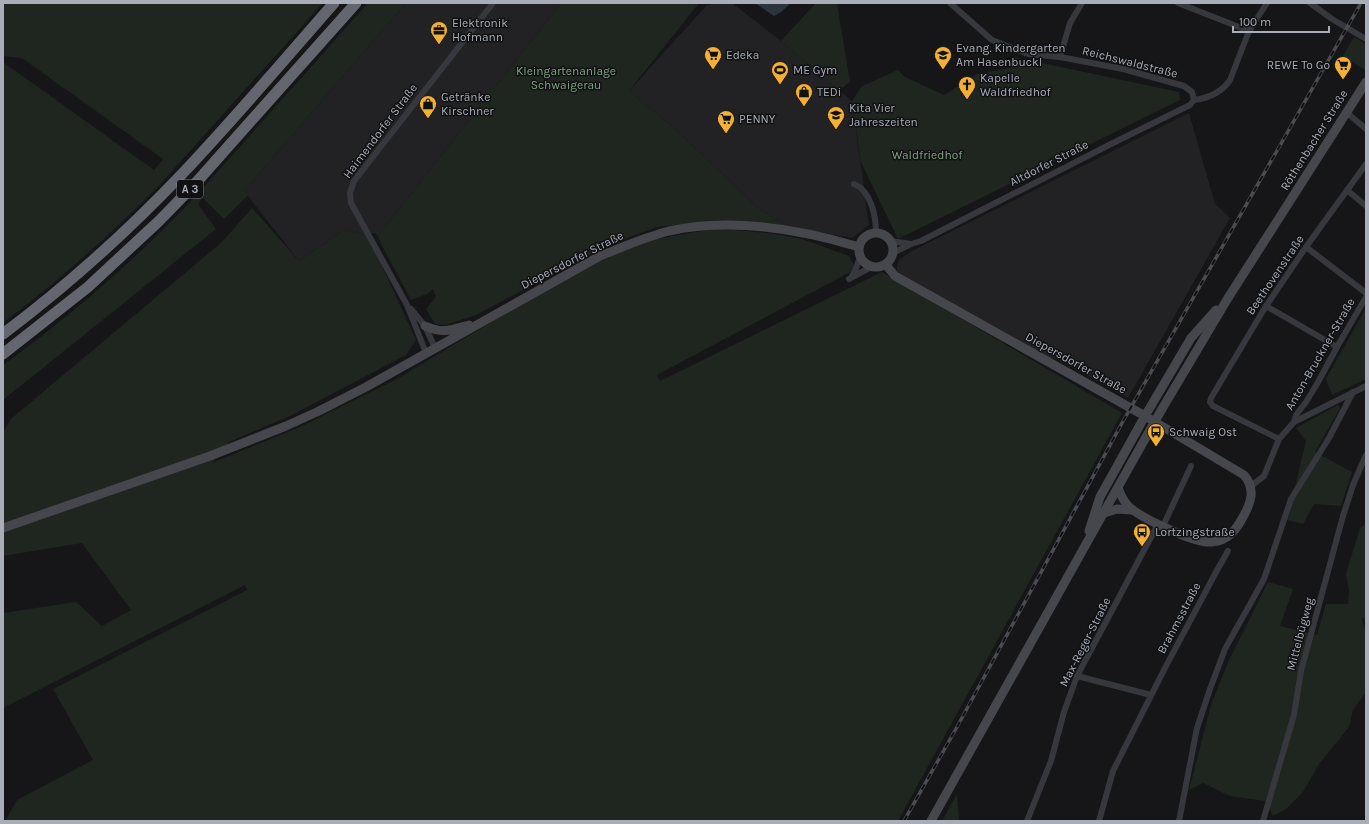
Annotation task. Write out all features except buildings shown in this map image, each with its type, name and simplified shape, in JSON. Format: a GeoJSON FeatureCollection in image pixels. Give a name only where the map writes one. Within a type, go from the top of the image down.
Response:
{"type":"FeatureCollection","features":[{"type":"Feature","properties":{"kind":"highway","name":"A 3"},"geometry":{"type":"LineString","coordinates":[[3,334],[76,276],[149,207],[211,142],[334,3]]}},
{"type":"Feature","properties":{"kind":"highway","name":"A 3"},"geometry":{"type":"LineString","coordinates":[[3,354],[88,287],[159,222],[194,185],[356,3]]}},
{"type":"Feature","properties":{"kind":"street","name":"Haimendorfer Straße"},"geometry":{"type":"LineString","coordinates":[[426,352],[407,305],[351,203],[350,193],[354,181],[493,3]]}},
{"type":"Feature","properties":{"kind":"street","name":"Reichswaldstraße"},"geometry":{"type":"LineString","coordinates":[[950,3],[992,40],[1028,54],[1060,57],[1123,69],[1184,86],[1192,92],[1194,100]]}},
{"type":"Feature","properties":{"kind":"street"},"geometry":{"type":"LineString","coordinates":[[1060,57],[1070,23],[1082,3]]}},
{"type":"Feature","properties":{"kind":"street"},"geometry":{"type":"LineString","coordinates":[[1178,3],[1249,31]]}},
{"type":"Feature","properties":{"kind":"street","name":"Altdorfer Straße"},"geometry":{"type":"LineString","coordinates":[[893,254],[1190,105],[1194,100],[1203,99],[1216,93],[1226,86],[1230,80],[1249,31],[1267,3]]}},
{"type":"Feature","properties":{"kind":"street"},"geometry":{"type":"LineString","coordinates":[[1310,3],[1332,19],[1366,39]]}},
{"type":"Feature","properties":{"kind":"street","name":"Röthenbacher Straße"},"geometry":{"type":"LineString","coordinates":[[1228,298],[1366,82]]}},
{"type":"Feature","properties":{"kind":"street"},"geometry":{"type":"LineString","coordinates":[[1346,112],[1366,129]]}},
{"type":"Feature","properties":{"kind":"street","name":"Beethovenstraße"},"geometry":{"type":"LineString","coordinates":[[1279,439],[1212,406],[1210,402],[1211,398],[1266,306],[1306,247],[1366,164]]}},
{"type":"Feature","properties":{"kind":"street"},"geometry":{"type":"LineString","coordinates":[[854,184],[859,186],[874,210],[876,233]]}},
{"type":"Feature","properties":{"kind":"street"},"geometry":{"type":"LineString","coordinates":[[1347,190],[1366,206]]}},
{"type":"Feature","properties":{"kind":"street","name":"Diepersdorfer Straße"},"geometry":{"type":"LineString","coordinates":[[3,528],[168,471],[286,426],[366,387],[426,352],[600,256],[633,242],[670,231],[714,226],[745,226],[828,238],[859,247]]}},
{"type":"Feature","properties":{"kind":"street"},"geometry":{"type":"LineString","coordinates":[[891,241],[893,245],[893,254],[886,265],[881,267],[871,267],[850,278],[855,271],[860,257],[859,247],[865,237],[870,234],[882,234],[891,241],[911,244]]}},
{"type":"Feature","properties":{"kind":"street"},"geometry":{"type":"LineString","coordinates":[[1306,247],[1366,293]]}},
{"type":"Feature","properties":{"kind":"street"},"geometry":{"type":"LineString","coordinates":[[860,257],[871,267]]}},
{"type":"Feature","properties":{"kind":"street","name":"Diepersdorfer Straße"},"geometry":{"type":"LineString","coordinates":[[886,265],[895,276],[900,279],[1145,416],[1244,475],[1251,486]]}},
{"type":"Feature","properties":{"kind":"street","name":"Anton-Bruckner-Straße"},"geometry":{"type":"LineString","coordinates":[[1294,422],[1296,415],[1317,384],[1366,297]]}},
{"type":"Feature","properties":{"kind":"street"},"geometry":{"type":"LineString","coordinates":[[931,821],[1146,437],[1228,298]]}},
{"type":"Feature","properties":{"kind":"street"},"geometry":{"type":"LineString","coordinates":[[1082,550],[1100,497],[1145,416],[1191,338],[1228,298]]}},
{"type":"Feature","properties":{"kind":"street","name":"Haimendorfer Straße"},"geometry":{"type":"LineString","coordinates":[[407,305],[426,326],[435,348]]}},
{"type":"Feature","properties":{"kind":"street"},"geometry":{"type":"LineString","coordinates":[[1266,306],[1337,347]]}},
{"type":"Feature","properties":{"kind":"street"},"geometry":{"type":"LineString","coordinates":[[426,326],[437,331],[448,331],[482,322]]}},
{"type":"Feature","properties":{"kind":"street"},"geometry":{"type":"LineString","coordinates":[[1118,488],[1123,500],[1132,510],[1160,525],[1202,542],[1211,542],[1227,538],[1238,528],[1250,505],[1251,486],[1264,476],[1279,439],[1294,422],[1366,386]]}},
{"type":"Feature","properties":{"kind":"street"},"geometry":{"type":"LineString","coordinates":[[1178,821],[1197,728],[1225,649],[1264,579],[1291,499],[1329,438],[1353,392]]}},
{"type":"Feature","properties":{"kind":"street","name":"Mittelbügweg"},"geometry":{"type":"LineString","coordinates":[[1263,821],[1294,715],[1303,664],[1352,484],[1366,455]]}},
{"type":"Feature","properties":{"kind":"street"},"geometry":{"type":"LineString","coordinates":[[1160,525],[1192,466]]}},
{"type":"Feature","properties":{"kind":"street"},"geometry":{"type":"LineString","coordinates":[[1104,513],[1117,509],[1132,510]]}},
{"type":"Feature","properties":{"kind":"street","name":"Max-Reger-Straße"},"geometry":{"type":"LineString","coordinates":[[1027,821],[1051,761],[1064,712],[1077,676],[1160,525]]}},
{"type":"Feature","properties":{"kind":"street","name":"Brahmsstraße"},"geometry":{"type":"LineString","coordinates":[[1099,821],[1113,771],[1151,695],[1228,551]]}},
{"type":"Feature","properties":{"kind":"street"},"geometry":{"type":"LineString","coordinates":[[1077,676],[1151,695]]}},
{"type":"Feature","properties":{"kind":"shaded area"},"geometry":{"type":"Polygon","coordinates":[[[406,3],[561,3],[378,236],[374,233],[366,235],[344,230],[299,261],[244,191],[406,3]]]}},
{"type":"Feature","properties":{"kind":"shaded area"},"geometry":{"type":"Polygon","coordinates":[[[715,3],[732,3],[781,41],[852,101],[869,225],[852,238],[787,226],[758,208],[675,129],[629,91],[706,6],[715,3]]]}},
{"type":"Feature","properties":{"kind":"shaded area"},"geometry":{"type":"Polygon","coordinates":[[[755,3],[791,3],[774,16],[755,3]]]}},
{"type":"Feature","properties":{"kind":"shaded area"},"geometry":{"type":"Polygon","coordinates":[[[1189,113],[1215,204],[1230,218],[1128,398],[1057,359],[1045,357],[902,276],[897,271],[899,260],[912,251],[1189,113]]]}},
{"type":"Feature","properties":{"kind":"green space"},"geometry":{"type":"Polygon","coordinates":[[[3,3],[323,3],[156,189],[103,240],[50,286],[3,323],[3,62],[154,170],[163,159],[22,58],[3,56],[3,3]]]}},
{"type":"Feature","properties":{"kind":"green space"},"geometry":{"type":"Polygon","coordinates":[[[368,3],[406,3],[244,191],[248,195],[224,219],[203,198],[198,204],[216,229],[3,400],[3,365],[78,307],[126,265],[172,221],[368,3]]]}},
{"type":"Feature","properties":{"kind":"green space","name":"Kleingartenanlage Schwaigerau"},"geometry":{"type":"Polygon","coordinates":[[[561,3],[699,3],[629,91],[675,129],[758,208],[787,226],[770,223],[730,221],[657,227],[608,245],[476,315],[445,325],[435,324],[426,309],[436,297],[433,289],[427,294],[411,300],[378,236],[561,3]]]}},
{"type":"Feature","properties":{"kind":"green space"},"geometry":{"type":"Polygon","coordinates":[[[816,3],[837,3],[850,82],[839,90],[781,41],[816,3]]]}},
{"type":"Feature","properties":{"kind":"green space"},"geometry":{"type":"Polygon","coordinates":[[[1354,37],[1366,44],[1365,70],[1343,56],[1354,37]]]}},
{"type":"Feature","properties":{"kind":"green space","name":"Waldfriedhof"},"geometry":{"type":"Polygon","coordinates":[[[1014,57],[1179,92],[1180,100],[898,239],[861,162],[852,101],[862,86],[898,70],[905,77],[944,95],[977,74],[1009,68],[1014,57]]]}},
{"type":"Feature","properties":{"kind":"green space"},"geometry":{"type":"Polygon","coordinates":[[[252,208],[299,261],[344,230],[366,235],[377,255],[416,340],[406,355],[292,415],[229,442],[212,463],[302,426],[395,380],[520,305],[606,258],[651,240],[713,229],[768,233],[802,239],[849,256],[856,269],[657,375],[660,381],[882,272],[1122,413],[898,821],[5,821],[17,800],[93,760],[53,689],[247,590],[245,585],[3,708],[3,613],[76,602],[102,626],[131,610],[82,543],[3,556],[3,432],[12,418],[222,242],[252,208]]]}},
{"type":"Feature","properties":{"kind":"green space"},"geometry":{"type":"Polygon","coordinates":[[[1366,308],[1366,379],[1332,395],[1326,379],[1366,308]]]}},
{"type":"Feature","properties":{"kind":"green space"},"geometry":{"type":"Polygon","coordinates":[[[1338,405],[1340,408],[1315,452],[1352,472],[1341,506],[1314,504],[1303,524],[1287,520],[1306,441],[1296,428],[1338,405]]]}},
{"type":"Feature","properties":{"kind":"green space"},"geometry":{"type":"Polygon","coordinates":[[[1366,524],[1366,619],[1362,618],[1366,635],[1366,692],[1353,710],[1349,727],[1319,764],[1303,792],[1286,809],[1273,816],[1265,801],[1230,796],[1203,783],[1189,790],[1211,705],[1229,660],[1268,582],[1293,589],[1280,626],[1317,635],[1326,604],[1348,604],[1349,590],[1346,574],[1360,528],[1366,524]]]}},
{"type":"Feature","properties":{"kind":"green space"},"geometry":{"type":"Polygon","coordinates":[[[957,794],[959,821],[942,821],[957,794]]]}},
{"type":"Feature","properties":{"kind":"railway"},"geometry":{"type":"LineString","coordinates":[[904,821],[957,727],[1122,423],[1361,3]]}},
{"type":"Feature","properties":{"kind":"place","name":"Elektronik Hofmann"},"geometry":{"type":"Point","coordinates":[439,45]}},
{"type":"Feature","properties":{"kind":"place","name":"Edeka"},"geometry":{"type":"Point","coordinates":[713,70]}},
{"type":"Feature","properties":{"kind":"place","name":"Evang. Kindergarten Am Hasenbuckl"},"geometry":{"type":"Point","coordinates":[943,70]}},
{"type":"Feature","properties":{"kind":"place","name":"REWE To Go"},"geometry":{"type":"Point","coordinates":[1343,80]}},
{"type":"Feature","properties":{"kind":"place","name":"ME Gym"},"geometry":{"type":"Point","coordinates":[780,85]}},
{"type":"Feature","properties":{"kind":"place","name":"Kapelle Waldfriedhof"},"geometry":{"type":"Point","coordinates":[967,100]}},
{"type":"Feature","properties":{"kind":"place","name":"TEDi"},"geometry":{"type":"Point","coordinates":[804,107]}},
{"type":"Feature","properties":{"kind":"place","name":"Getränke Kirschner"},"geometry":{"type":"Point","coordinates":[428,119]}},
{"type":"Feature","properties":{"kind":"place","name":"Kita Vier Jahreszeiten"},"geometry":{"type":"Point","coordinates":[836,130]}},
{"type":"Feature","properties":{"kind":"place","name":"PENNY"},"geometry":{"type":"Point","coordinates":[726,134]}},
{"type":"Feature","properties":{"kind":"place","name":"Schwaig Ost"},"geometry":{"type":"Point","coordinates":[1156,447]}},
{"type":"Feature","properties":{"kind":"place","name":"Lortzingstraße"},"geometry":{"type":"Point","coordinates":[1142,547]}}]}
